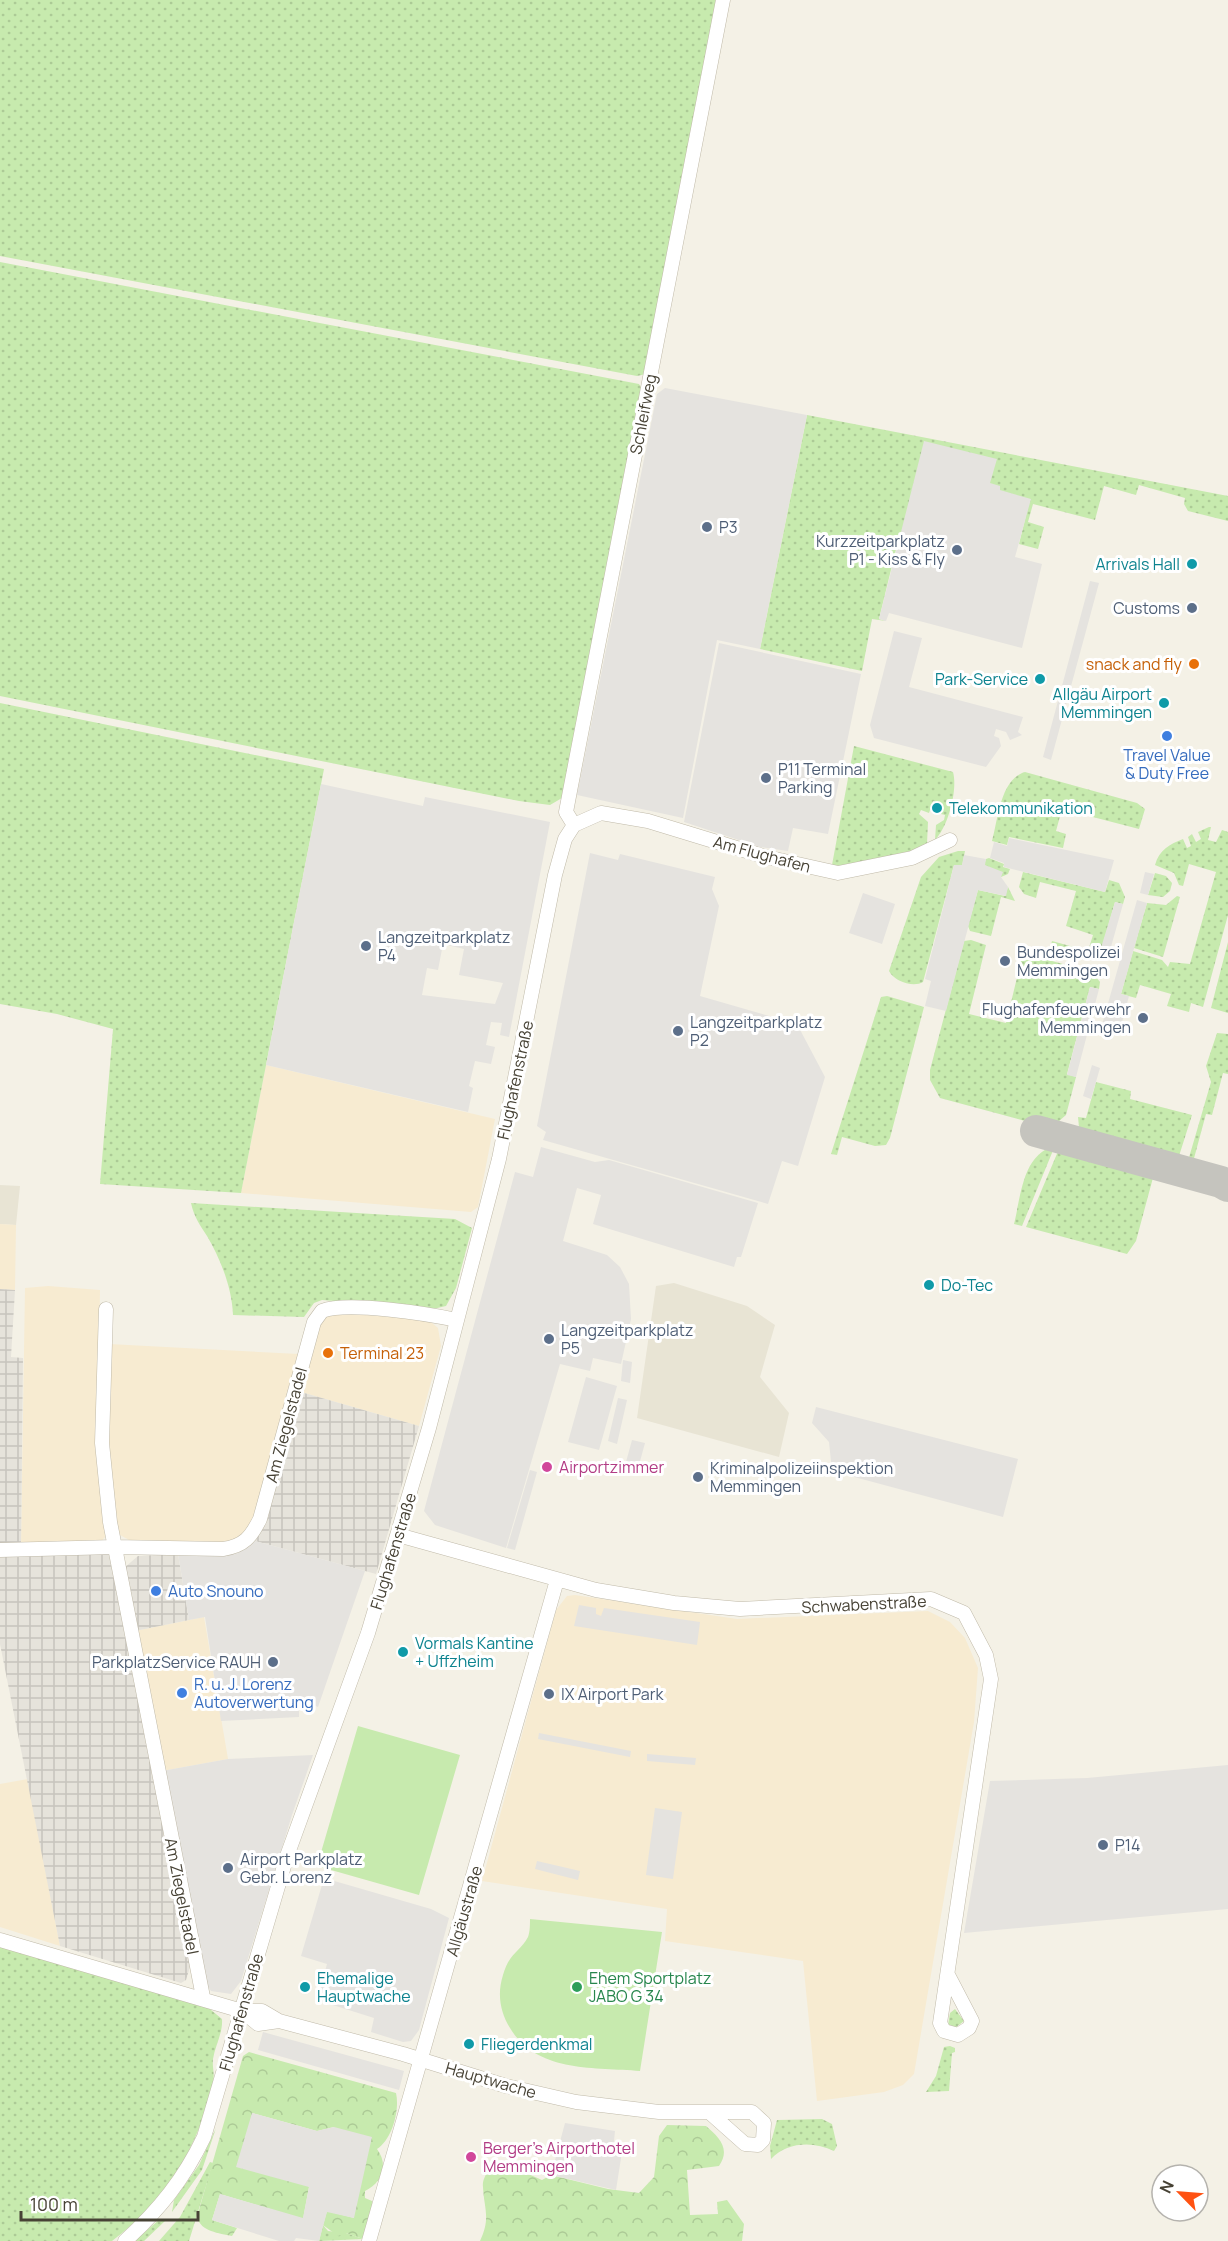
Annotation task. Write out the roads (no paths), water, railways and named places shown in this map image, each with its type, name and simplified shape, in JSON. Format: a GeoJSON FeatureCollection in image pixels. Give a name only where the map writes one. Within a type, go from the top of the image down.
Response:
{"type":"FeatureCollection","features":[{"type":"Feature","properties":{"kind":"street","name":"Schleifweg"},"geometry":{"type":"LineString","coordinates":[[574,825],[566,812],[723,0]]}},
{"type":"Feature","properties":{"kind":"street","name":"Am Flughafen"},"geometry":{"type":"LineString","coordinates":[[574,825],[590,817],[612,813],[685,831],[766,857],[838,873],[912,858],[950,840]]}},
{"type":"Feature","properties":{"kind":"street","name":"Flughafenstraße"},"geometry":{"type":"LineString","coordinates":[[125,2241],[152,2217],[189,2169],[212,2111],[300,1815],[368,1633],[458,1320],[518,1072],[555,875],[565,839],[574,825]]}},
{"type":"Feature","properties":{"kind":"street","name":"Am Ziegelstadel"},"geometry":{"type":"LineString","coordinates":[[114,1547],[223,1550],[238,1546],[249,1539],[265,1503],[314,1322],[322,1311],[335,1308],[384,1311],[458,1320]]}},
{"type":"Feature","properties":{"kind":"street","name":"Am Ziegelstadel"},"geometry":{"type":"LineString","coordinates":[[106,1309],[103,1477],[114,1547],[203,1998]]}},
{"type":"Feature","properties":{"kind":"street","name":"Schwabenstraße"},"geometry":{"type":"LineString","coordinates":[[398,1535],[557,1580],[624,1596],[740,1609],[931,1599],[964,1612],[986,1655],[991,1679],[948,1975]]}},
{"type":"Feature","properties":{"kind":"street"},"geometry":{"type":"LineString","coordinates":[[0,1551],[114,1547]]}},
{"type":"Feature","properties":{"kind":"street","name":"Allgäustraße"},"geometry":{"type":"LineString","coordinates":[[369,2241],[557,1580]]}},
{"type":"Feature","properties":{"kind":"street","name":"Hauptwache"},"geometry":{"type":"LineString","coordinates":[[0,1940],[242,2011],[262,2011],[279,2021],[506,2086],[576,2102],[625,2109],[709,2112]]}},
{"type":"Feature","properties":{"kind":"place","name":"P3"},"geometry":{"type":"Point","coordinates":[707,527]}},
{"type":"Feature","properties":{"kind":"place","name":"Kurzzeitparkplatz P1 - Kiss & Fly"},"geometry":{"type":"Point","coordinates":[957,550]}},
{"type":"Feature","properties":{"kind":"place","name":"Arrivals Hall"},"geometry":{"type":"Point","coordinates":[1192,564]}},
{"type":"Feature","properties":{"kind":"place","name":"Customs"},"geometry":{"type":"Point","coordinates":[1192,608]}},
{"type":"Feature","properties":{"kind":"place","name":"snack and fly"},"geometry":{"type":"Point","coordinates":[1194,664]}},
{"type":"Feature","properties":{"kind":"place","name":"Park-Service"},"geometry":{"type":"Point","coordinates":[1040,679]}},
{"type":"Feature","properties":{"kind":"place","name":"Allgäu Airport Memmingen"},"geometry":{"type":"Point","coordinates":[1164,703]}},
{"type":"Feature","properties":{"kind":"place","name":"Travel Value & Duty Free"},"geometry":{"type":"Point","coordinates":[1167,736]}},
{"type":"Feature","properties":{"kind":"place","name":"P11 Terminal Parking"},"geometry":{"type":"Point","coordinates":[766,778]}},
{"type":"Feature","properties":{"kind":"place","name":"Telekommunikation"},"geometry":{"type":"Point","coordinates":[937,808]}},
{"type":"Feature","properties":{"kind":"place","name":"Langzeitparkplatz P4"},"geometry":{"type":"Point","coordinates":[366,946]}},
{"type":"Feature","properties":{"kind":"place","name":"Bundespolizei Memmingen"},"geometry":{"type":"Point","coordinates":[1005,961]}},
{"type":"Feature","properties":{"kind":"place","name":"Flughafenfeuerwehr Memmingen"},"geometry":{"type":"Point","coordinates":[1143,1018]}},
{"type":"Feature","properties":{"kind":"place","name":"Langzeitparkplatz P2"},"geometry":{"type":"Point","coordinates":[678,1031]}},
{"type":"Feature","properties":{"kind":"place","name":"Do-Tec"},"geometry":{"type":"Point","coordinates":[929,1285]}},
{"type":"Feature","properties":{"kind":"place","name":"Langzeitparkplatz P5"},"geometry":{"type":"Point","coordinates":[549,1339]}},
{"type":"Feature","properties":{"kind":"place","name":"Terminal 23"},"geometry":{"type":"Point","coordinates":[328,1353]}},
{"type":"Feature","properties":{"kind":"place","name":"Airportzimmer"},"geometry":{"type":"Point","coordinates":[547,1467]}},
{"type":"Feature","properties":{"kind":"place","name":"Kriminalpolizeiinspektion Memmingen"},"geometry":{"type":"Point","coordinates":[698,1477]}},
{"type":"Feature","properties":{"kind":"place","name":"Auto Snouno"},"geometry":{"type":"Point","coordinates":[156,1591]}},
{"type":"Feature","properties":{"kind":"place","name":"Vormals Kantine + Uffzheim"},"geometry":{"type":"Point","coordinates":[403,1652]}},
{"type":"Feature","properties":{"kind":"place","name":"ParkplatzService RAUH"},"geometry":{"type":"Point","coordinates":[273,1662]}},
{"type":"Feature","properties":{"kind":"place","name":"R. u. J. Lorenz Autoverwertung"},"geometry":{"type":"Point","coordinates":[182,1693]}},
{"type":"Feature","properties":{"kind":"place","name":"IX Airport Park"},"geometry":{"type":"Point","coordinates":[549,1694]}},
{"type":"Feature","properties":{"kind":"place","name":"P14"},"geometry":{"type":"Point","coordinates":[1103,1845]}},
{"type":"Feature","properties":{"kind":"place","name":"Airport Parkplatz Gebr. Lorenz"},"geometry":{"type":"Point","coordinates":[228,1868]}},
{"type":"Feature","properties":{"kind":"place","name":"Ehemalige Hauptwache"},"geometry":{"type":"Point","coordinates":[305,1987]}},
{"type":"Feature","properties":{"kind":"place","name":"Ehem Sportplatz JABO G 34"},"geometry":{"type":"Point","coordinates":[577,1987]}},
{"type":"Feature","properties":{"kind":"place","name":"Fliegerdenkmal"},"geometry":{"type":"Point","coordinates":[469,2044]}},
{"type":"Feature","properties":{"kind":"place","name":"Berger’s Airporthotel Memmingen"},"geometry":{"type":"Point","coordinates":[471,2157]}}]}
